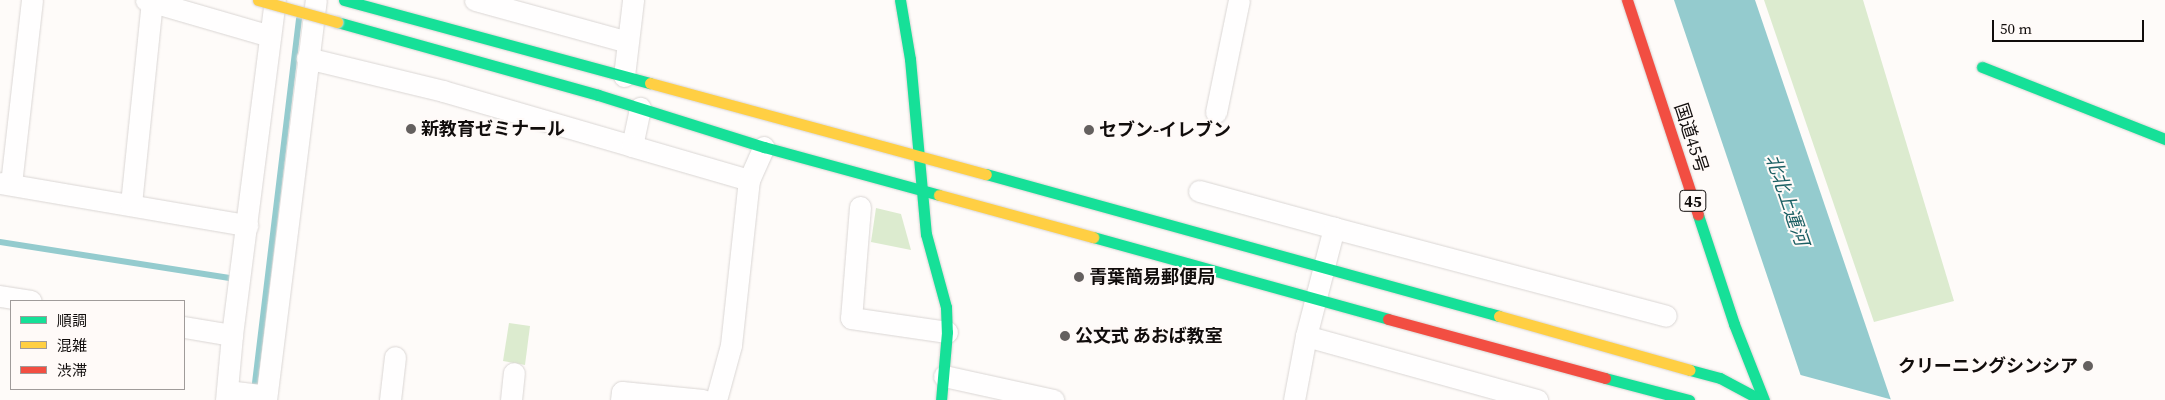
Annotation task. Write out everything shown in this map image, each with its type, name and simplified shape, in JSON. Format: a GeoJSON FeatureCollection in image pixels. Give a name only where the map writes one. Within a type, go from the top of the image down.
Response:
{"type":"FeatureCollection","features":[{"type":"Feature","properties":{"kind":"main road"},"geometry":{"type":"LineString","coordinates":[[258,0],[640,108],[764,147],[1315,296],[1431,332],[1689,400]]}},
{"type":"Feature","properties":{"kind":"main road"},"geometry":{"type":"LineString","coordinates":[[344,0],[1324,266],[1720,378],[1762,400]]}},
{"type":"Feature","properties":{"kind":"main road"},"geometry":{"type":"LineString","coordinates":[[900,0],[910,59],[926,234],[946,307],[947,332],[941,400]]}},
{"type":"Feature","properties":{"kind":"main road","name":"国道45号"},"geometry":{"type":"LineString","coordinates":[[1627,0],[1734,324],[1762,400]]}},
{"type":"Feature","properties":{"kind":"main road"},"geometry":{"type":"LineString","coordinates":[[1982,67],[2165,139]]}},
{"type":"Feature","properties":{"kind":"street"},"geometry":{"type":"LineString","coordinates":[[32,0],[5,183],[247,225]]}},
{"type":"Feature","properties":{"kind":"street"},"geometry":{"type":"LineString","coordinates":[[275,0],[232,335],[231,395],[266,397],[316,0]]}},
{"type":"Feature","properties":{"kind":"street"},"geometry":{"type":"LineString","coordinates":[[475,0],[627,42]]}},
{"type":"Feature","properties":{"kind":"street"},"geometry":{"type":"LineString","coordinates":[[624,76],[633,0]]}},
{"type":"Feature","properties":{"kind":"street"},"geometry":{"type":"LineString","coordinates":[[1216,112],[1239,0]]}},
{"type":"Feature","properties":{"kind":"street"},"geometry":{"type":"LineString","coordinates":[[131,204],[149,1],[270,36]]}},
{"type":"Feature","properties":{"kind":"street"},"geometry":{"type":"LineString","coordinates":[[308,58],[443,91],[749,180]]}},
{"type":"Feature","properties":{"kind":"street"},"geometry":{"type":"LineString","coordinates":[[632,146],[640,108]]}},
{"type":"Feature","properties":{"kind":"street"},"geometry":{"type":"LineString","coordinates":[[716,400],[731,345],[749,180],[764,147]]}},
{"type":"Feature","properties":{"kind":"street"},"geometry":{"type":"LineString","coordinates":[[1199,191],[1666,316]]}},
{"type":"Feature","properties":{"kind":"street"},"geometry":{"type":"LineString","coordinates":[[860,207],[851,318],[947,332]]}},
{"type":"Feature","properties":{"kind":"street"},"geometry":{"type":"LineString","coordinates":[[1294,400],[1315,296],[1334,228]]}},
{"type":"Feature","properties":{"kind":"street"},"geometry":{"type":"LineString","coordinates":[[0,296],[25,300]]}},
{"type":"Feature","properties":{"kind":"street"},"geometry":{"type":"LineString","coordinates":[[185,327],[232,335]]}},
{"type":"Feature","properties":{"kind":"street"},"geometry":{"type":"LineString","coordinates":[[1306,336],[1537,400]]}},
{"type":"Feature","properties":{"kind":"street"},"geometry":{"type":"LineString","coordinates":[[390,400],[395,357]]}},
{"type":"Feature","properties":{"kind":"street"},"geometry":{"type":"LineString","coordinates":[[511,400],[514,374]]}},
{"type":"Feature","properties":{"kind":"street"},"geometry":{"type":"LineString","coordinates":[[944,376],[1054,400]]}},
{"type":"Feature","properties":{"kind":"street"},"geometry":{"type":"LineString","coordinates":[[621,400],[622,392],[702,400]]}},
{"type":"Feature","properties":{"kind":"green space"},"geometry":{"type":"Polygon","coordinates":[[[1764,0],[1863,0],[1954,301],[1874,322],[1764,0]]]}},
{"type":"Feature","properties":{"kind":"green space"},"geometry":{"type":"Polygon","coordinates":[[[876,208],[901,214],[911,250],[871,242],[876,208]]]}},
{"type":"Feature","properties":{"kind":"green space"},"geometry":{"type":"Polygon","coordinates":[[[509,323],[530,326],[525,365],[503,361],[509,323]]]}},
{"type":"Feature","properties":{"kind":"water","name":"北北上運河"},"geometry":{"type":"Polygon","coordinates":[[[1674,0],[1755,0],[1891,400],[1809,400],[1674,0]]]}},
{"type":"Feature","properties":{"kind":"pier"},"geometry":{"type":"Polygon","coordinates":[[[1797,374],[1893,400],[1806,400],[1797,374]]]}},
{"type":"Feature","properties":{"kind":"waterway"},"geometry":{"type":"LineString","coordinates":[[254,391],[299,19]]}},
{"type":"Feature","properties":{"kind":"waterway"},"geometry":{"type":"LineString","coordinates":[[0,242],[231,278]]}},
{"type":"Feature","properties":{"kind":"traffic: fast"},"geometry":{"type":"LineString","coordinates":[[344,0],[650,83]]}},
{"type":"Feature","properties":{"kind":"traffic: fast"},"geometry":{"type":"LineString","coordinates":[[900,0],[910,59],[926,234],[946,307],[947,332],[941,400]]}},
{"type":"Feature","properties":{"kind":"traffic: fast"},"geometry":{"type":"LineString","coordinates":[[337,22],[598,95],[764,147],[939,195]]}},
{"type":"Feature","properties":{"kind":"traffic: fast"},"geometry":{"type":"LineString","coordinates":[[1982,67],[2165,139]]}},
{"type":"Feature","properties":{"kind":"traffic: fast"},"geometry":{"type":"LineString","coordinates":[[986,174],[1499,316]]}},
{"type":"Feature","properties":{"kind":"traffic: fast"},"geometry":{"type":"LineString","coordinates":[[1698,215],[1734,324],[1764,400]]}},
{"type":"Feature","properties":{"kind":"traffic: fast"},"geometry":{"type":"LineString","coordinates":[[1093,237],[1388,319]]}},
{"type":"Feature","properties":{"kind":"traffic: fast"},"geometry":{"type":"LineString","coordinates":[[1690,370],[1720,378],[1761,400]]}},
{"type":"Feature","properties":{"kind":"traffic: fast"},"geometry":{"type":"LineString","coordinates":[[1605,378],[1689,400]]}},
{"type":"Feature","properties":{"kind":"traffic: slow"},"geometry":{"type":"LineString","coordinates":[[258,0],[337,22]]}},
{"type":"Feature","properties":{"kind":"traffic: slow"},"geometry":{"type":"LineString","coordinates":[[650,83],[986,174]]}},
{"type":"Feature","properties":{"kind":"traffic: slow"},"geometry":{"type":"LineString","coordinates":[[939,195],[1093,237]]}},
{"type":"Feature","properties":{"kind":"traffic: slow"},"geometry":{"type":"LineString","coordinates":[[1499,316],[1690,370]]}},
{"type":"Feature","properties":{"kind":"traffic: jam"},"geometry":{"type":"LineString","coordinates":[[1627,0],[1698,215]]}},
{"type":"Feature","properties":{"kind":"traffic: jam"},"geometry":{"type":"LineString","coordinates":[[1388,319],[1605,378]]}},
{"type":"Feature","properties":{"kind":"place","name":"新教育ゼミナール"},"geometry":{"type":"Point","coordinates":[411,129]}},
{"type":"Feature","properties":{"kind":"place","name":"セブン-イレブン"},"geometry":{"type":"Point","coordinates":[1089,130]}},
{"type":"Feature","properties":{"kind":"place","name":"青葉簡易郵便局"},"geometry":{"type":"Point","coordinates":[1079,277]}},
{"type":"Feature","properties":{"kind":"place","name":"公文式 あおば教室"},"geometry":{"type":"Point","coordinates":[1065,336]}},
{"type":"Feature","properties":{"kind":"place","name":"クリーニングシンシア"},"geometry":{"type":"Point","coordinates":[2088,366]}}]}
